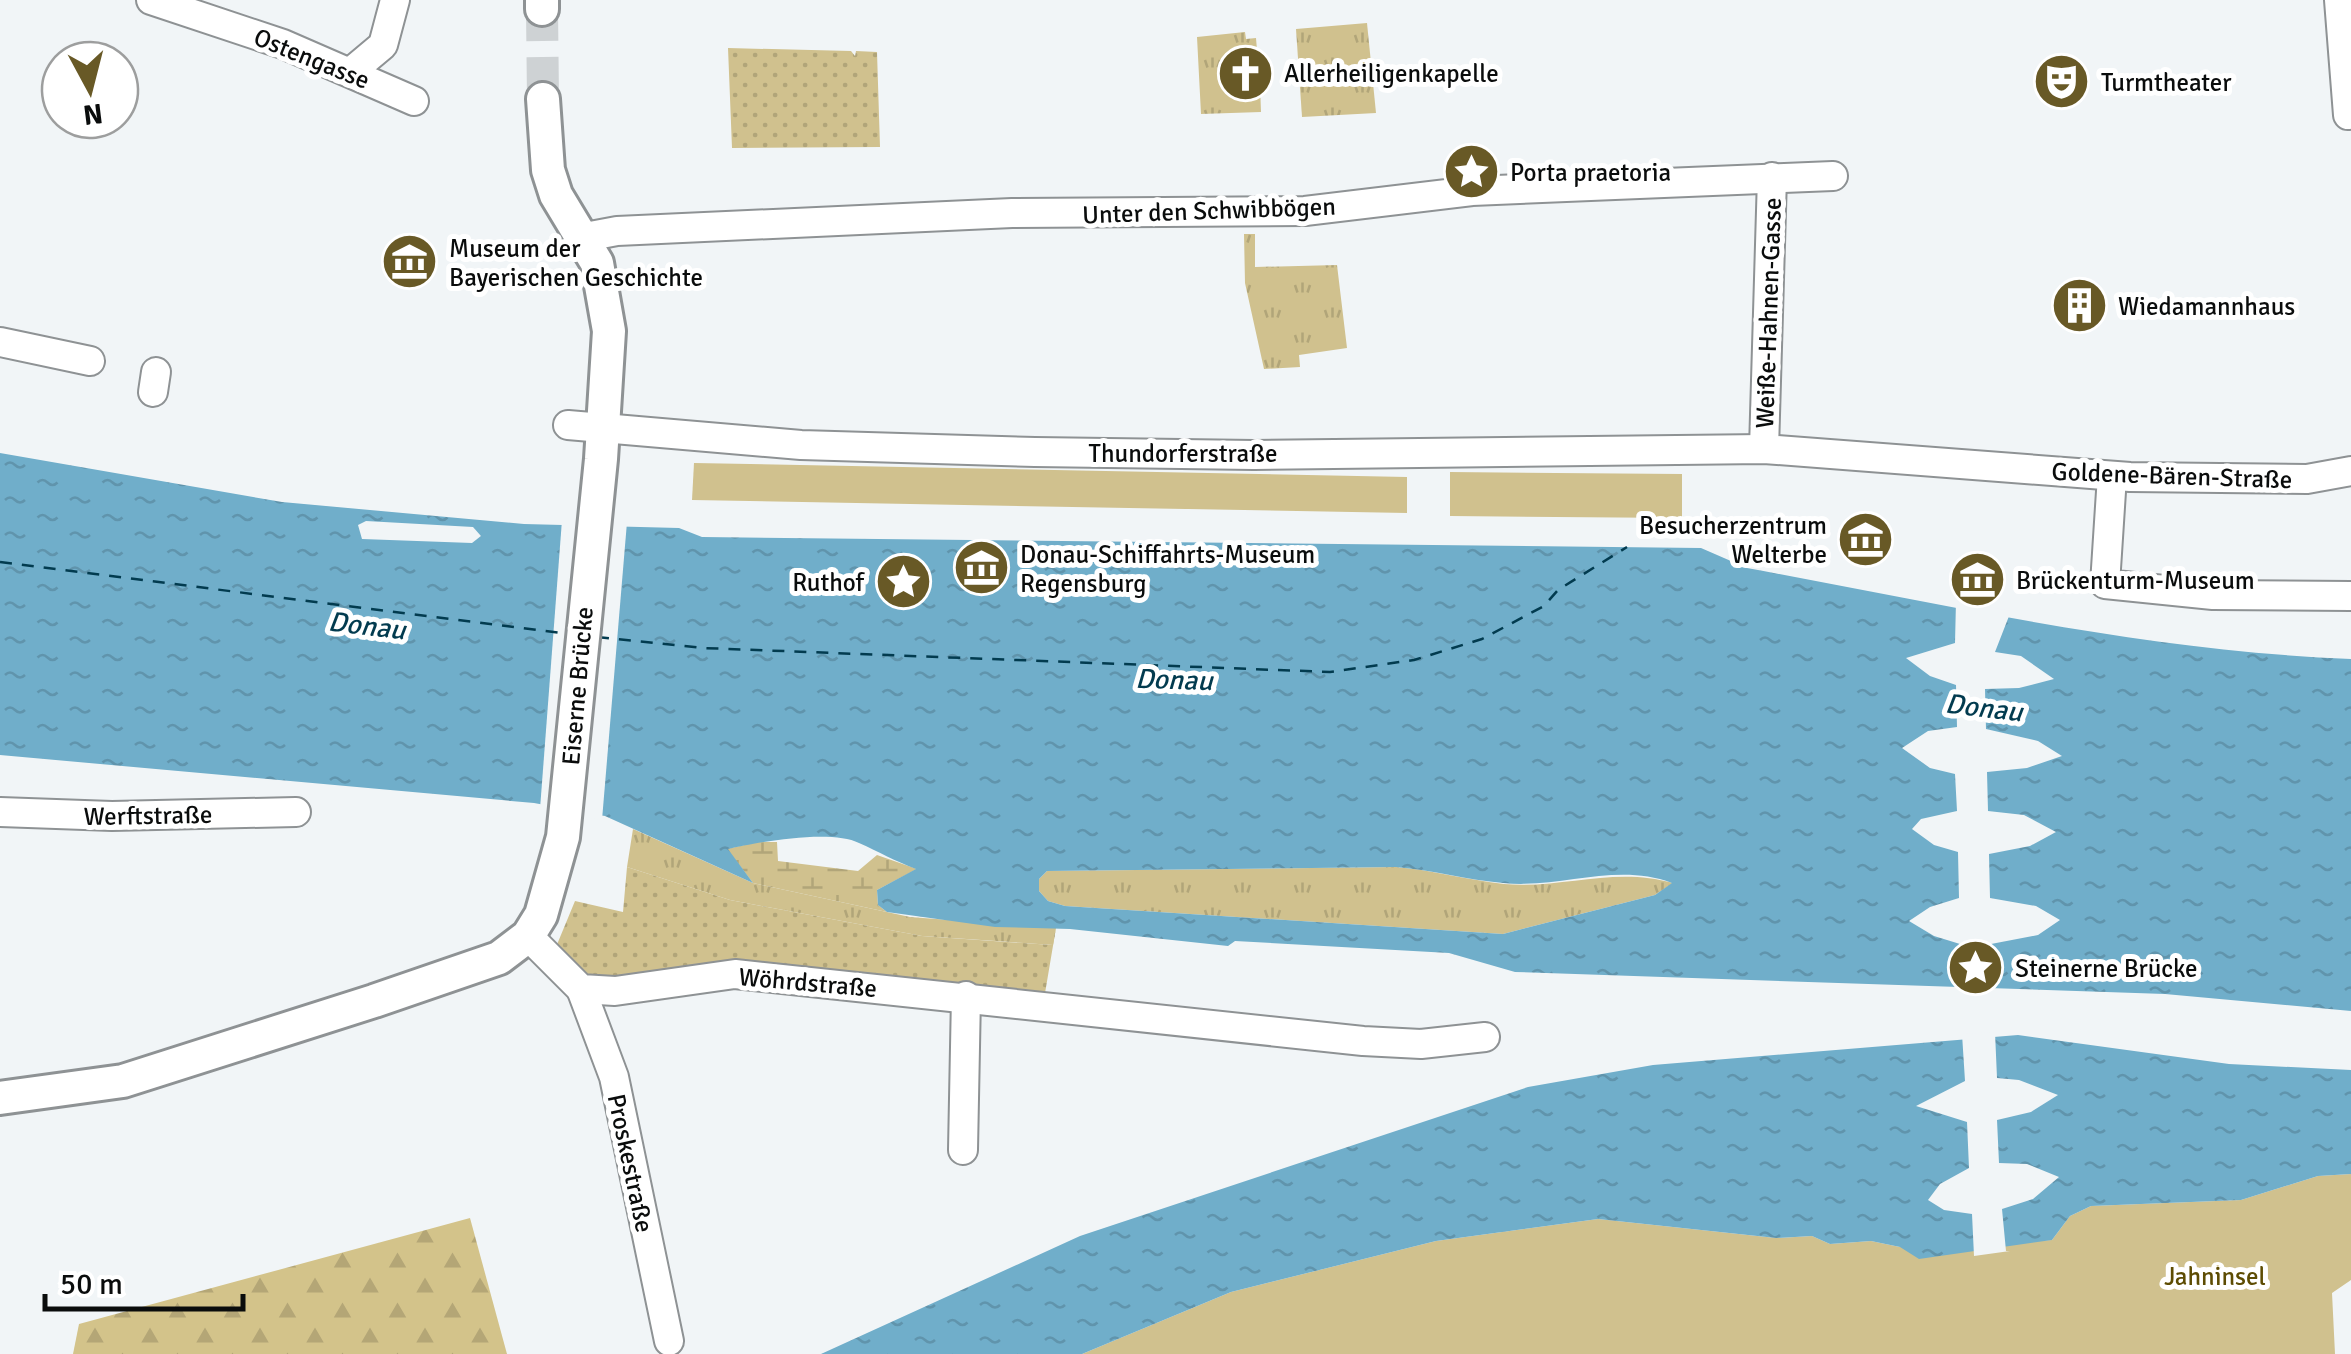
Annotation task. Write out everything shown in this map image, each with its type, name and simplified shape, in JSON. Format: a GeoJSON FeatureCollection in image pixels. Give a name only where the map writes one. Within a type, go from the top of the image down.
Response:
{"type":"FeatureCollection","features":[{"type":"Feature","properties":{"kind":"street","name":"Ostengasse"},"geometry":{"type":"LineString","coordinates":[[151,0],[352,71],[414,101]]}},
{"type":"Feature","properties":{"kind":"street"},"geometry":{"type":"LineString","coordinates":[[352,71],[383,45],[395,0]]}},
{"type":"Feature","properties":{"kind":"street"},"geometry":{"type":"LineString","coordinates":[[2338,0],[2348,115]]}},
{"type":"Feature","properties":{"kind":"street","name":"Eiserne Brücke"},"geometry":{"type":"LineString","coordinates":[[528,936],[550,895],[564,828],[603,429],[608,316],[597,263],[585,237],[556,195],[545,157],[543,99]]}},
{"type":"Feature","properties":{"kind":"street","name":"Unter den Schwibbögen"},"geometry":{"type":"LineString","coordinates":[[585,237],[617,231],[1012,213],[1304,211],[1472,190],[1833,176]]}},
{"type":"Feature","properties":{"kind":"street","name":"Weiße-Hahnen-Gasse"},"geometry":{"type":"LineString","coordinates":[[1764,448],[1772,177]]}},
{"type":"Feature","properties":{"kind":"street"},"geometry":{"type":"LineString","coordinates":[[0,342],[90,361]]}},
{"type":"Feature","properties":{"kind":"street","name":"Thundorferstraße"},"geometry":{"type":"LineString","coordinates":[[568,425],[801,445],[1034,452],[1254,455],[1764,448],[1908,457],[1993,468]]}},
{"type":"Feature","properties":{"kind":"street","name":"Goldene-Bären-Straße"},"geometry":{"type":"LineString","coordinates":[[1993,468],[2112,476],[2307,479],[2351,471]]}},
{"type":"Feature","properties":{"kind":"street"},"geometry":{"type":"LineString","coordinates":[[2112,476],[2105,584],[2213,595],[2351,596]]}},
{"type":"Feature","properties":{"kind":"street","name":"Werftstraße"},"geometry":{"type":"LineString","coordinates":[[0,812],[112,816],[296,812]]}},
{"type":"Feature","properties":{"kind":"street"},"geometry":{"type":"LineString","coordinates":[[0,1098],[124,1081],[499,958],[528,936],[581,989]]}},
{"type":"Feature","properties":{"kind":"street","name":"Wöhrdstraße"},"geometry":{"type":"LineString","coordinates":[[581,989],[614,990],[735,974],[1363,1041],[1421,1044],[1484,1037]]}},
{"type":"Feature","properties":{"kind":"street","name":"Proskestraße"},"geometry":{"type":"LineString","coordinates":[[581,989],[614,1077],[669,1341]]}},
{"type":"Feature","properties":{"kind":"street"},"geometry":{"type":"LineString","coordinates":[[963,1150],[966,996]]}},
{"type":"Feature","properties":{"kind":"green space"},"geometry":{"type":"Polygon","coordinates":[[[1367,23],[1376,113],[1302,117],[1296,29],[1367,23]]]}},
{"type":"Feature","properties":{"kind":"green space"},"geometry":{"type":"Polygon","coordinates":[[[1245,32],[1246,39],[1256,38],[1258,62],[1244,57],[1231,74],[1246,90],[1260,84],[1261,112],[1201,114],[1197,37],[1245,32]]]}},
{"type":"Feature","properties":{"kind":"green space"},"geometry":{"type":"Polygon","coordinates":[[[728,48],[851,51],[855,56],[856,51],[877,52],[880,147],[732,148],[728,48]]]}},
{"type":"Feature","properties":{"kind":"green space"},"geometry":{"type":"Polygon","coordinates":[[[1244,234],[1255,234],[1255,267],[1337,265],[1347,348],[1299,355],[1300,367],[1264,369],[1245,283],[1244,234]]]}},
{"type":"Feature","properties":{"kind":"green space"},"geometry":{"type":"Polygon","coordinates":[[[694,463],[1407,477],[1407,513],[692,500],[694,463]]]}},
{"type":"Feature","properties":{"kind":"green space"},"geometry":{"type":"Polygon","coordinates":[[[1450,472],[1682,474],[1682,518],[1450,516],[1450,472]]]}},
{"type":"Feature","properties":{"kind":"green space"},"geometry":{"type":"Polygon","coordinates":[[[633,829],[753,883],[910,917],[1056,928],[1053,945],[922,936],[730,900],[627,867],[633,829]]]}},
{"type":"Feature","properties":{"kind":"green space"},"geometry":{"type":"Polygon","coordinates":[[[777,842],[778,861],[858,871],[877,855],[917,869],[877,890],[878,905],[887,912],[753,883],[727,849],[777,842]]]}},
{"type":"Feature","properties":{"kind":"green space"},"geometry":{"type":"Polygon","coordinates":[[[627,867],[730,900],[922,936],[1052,945],[1056,928],[1043,1005],[735,974],[615,991],[551,959],[575,901],[623,912],[627,867]]]}},
{"type":"Feature","properties":{"kind":"green space"},"geometry":{"type":"Polygon","coordinates":[[[1396,867],[1504,884],[1609,877],[1673,883],[1655,895],[1503,934],[1065,906],[1048,901],[1039,891],[1039,879],[1047,871],[1396,867]]]}},
{"type":"Feature","properties":{"kind":"green space","name":"Jahninsel"},"geometry":{"type":"Polygon","coordinates":[[[2351,1174],[2351,1280],[2332,1293],[2335,1354],[1082,1354],[1231,1292],[1436,1241],[1598,1219],[1776,1238],[1812,1236],[1830,1244],[1871,1241],[1900,1247],[2052,1240],[2070,1216],[2091,1206],[2241,1200],[2318,1176],[2351,1174]]]}},
{"type":"Feature","properties":{"kind":"green space"},"geometry":{"type":"Polygon","coordinates":[[[470,1218],[507,1354],[73,1354],[79,1324],[470,1218]]]}},
{"type":"Feature","properties":{"kind":"water","name":"Donau"},"geometry":{"type":"Polygon","coordinates":[[[0,453],[282,502],[524,524],[679,528],[702,537],[1701,548],[1747,568],[2047,624],[2199,647],[2351,659],[2351,1011],[2165,994],[1515,972],[1449,953],[1235,941],[1228,946],[1070,929],[995,927],[887,912],[878,905],[877,890],[916,869],[847,839],[794,838],[728,849],[753,883],[605,816],[534,803],[0,755],[0,453]],[[1396,867],[1047,871],[1039,879],[1039,891],[1048,901],[1065,906],[1503,934],[1655,895],[1672,883],[1651,877],[1609,875],[1546,883],[1503,883],[1396,867]]]}},
{"type":"Feature","properties":{"kind":"water"},"geometry":{"type":"Polygon","coordinates":[[[2018,1035],[2229,1064],[2351,1070],[2351,1174],[2318,1176],[2241,1200],[2091,1206],[2070,1216],[2052,1240],[1919,1259],[1900,1247],[1871,1241],[1830,1244],[1812,1236],[1776,1238],[1598,1219],[1436,1241],[1231,1292],[1082,1354],[821,1354],[1080,1236],[1528,1087],[1653,1065],[2018,1035]]]}},
{"type":"Feature","properties":{"kind":"pier"},"geometry":{"type":"Polygon","coordinates":[[[562,520],[627,522],[602,820],[540,809],[562,520]]]}},
{"type":"Feature","properties":{"kind":"pier"},"geometry":{"type":"Polygon","coordinates":[[[366,521],[473,527],[481,536],[472,543],[362,539],[358,525],[366,521]]]}},
{"type":"Feature","properties":{"kind":"pier"},"geometry":{"type":"Polygon","coordinates":[[[1956,601],[2011,611],[1995,652],[2021,656],[2054,679],[2019,688],[1985,689],[1986,729],[2038,741],[2062,756],[2027,768],[1987,772],[1988,811],[2024,815],[2056,832],[2030,846],[1989,854],[1990,898],[2036,906],[2060,920],[2038,935],[1991,944],[1993,995],[1961,994],[1960,944],[1934,936],[1909,921],[1930,907],[1959,898],[1958,852],[1934,845],[1912,829],[1921,819],[1957,811],[1955,774],[1930,768],[1902,748],[1928,731],[1957,727],[1956,685],[1930,676],[1906,658],[1955,643],[1956,601]]]}},
{"type":"Feature","properties":{"kind":"pier"},"geometry":{"type":"Polygon","coordinates":[[[1995,1032],[1997,1078],[2019,1080],[2058,1095],[2031,1112],[1997,1120],[1999,1163],[2027,1164],[2059,1177],[2033,1199],[2002,1209],[2006,1251],[2010,1251],[1974,1256],[1972,1214],[1944,1210],[1928,1200],[1940,1184],[1969,1168],[1967,1122],[1916,1106],[1965,1081],[1962,1034],[1995,1032]]]}},
{"type":"Feature","properties":{"kind":"ferry route"},"geometry":{"type":"LineString","coordinates":[[597,637],[703,648],[1330,672],[1414,660],[1482,639],[1544,606],[1558,590],[1627,547]]}},
{"type":"Feature","properties":{"kind":"ferry route"},"geometry":{"type":"LineString","coordinates":[[0,562],[569,634]]}},
{"type":"Feature","properties":{"kind":"tunnel"},"geometry":{"type":"LineString","coordinates":[[542,9],[543,99]]}},
{"type":"Feature","properties":{"kind":"place","name":"Allerheiligenkapelle"},"geometry":{"type":"Point","coordinates":[1245,73]}},
{"type":"Feature","properties":{"kind":"place","name":"Turmtheater"},"geometry":{"type":"Point","coordinates":[2062,82]}},
{"type":"Feature","properties":{"kind":"place","name":"Porta praetoria"},"geometry":{"type":"Point","coordinates":[1471,172]}},
{"type":"Feature","properties":{"kind":"place","name":"Museum der Bayerischen Geschichte"},"geometry":{"type":"Point","coordinates":[410,262]}},
{"type":"Feature","properties":{"kind":"place","name":"Wiedamannhaus"},"geometry":{"type":"Point","coordinates":[2079,306]}},
{"type":"Feature","properties":{"kind":"place","name":"Besucherzentrum Welterbe"},"geometry":{"type":"Point","coordinates":[1866,539]}},
{"type":"Feature","properties":{"kind":"place","name":"Donau-Schiffahrts-Museum Regensburg"},"geometry":{"type":"Point","coordinates":[981,568]}},
{"type":"Feature","properties":{"kind":"place","name":"Brückenturm-Museum"},"geometry":{"type":"Point","coordinates":[1977,580]}},
{"type":"Feature","properties":{"kind":"place","name":"Ruthof"},"geometry":{"type":"Point","coordinates":[903,582]}},
{"type":"Feature","properties":{"kind":"place","name":"Steinerne Brücke"},"geometry":{"type":"Point","coordinates":[1976,968]}}]}
